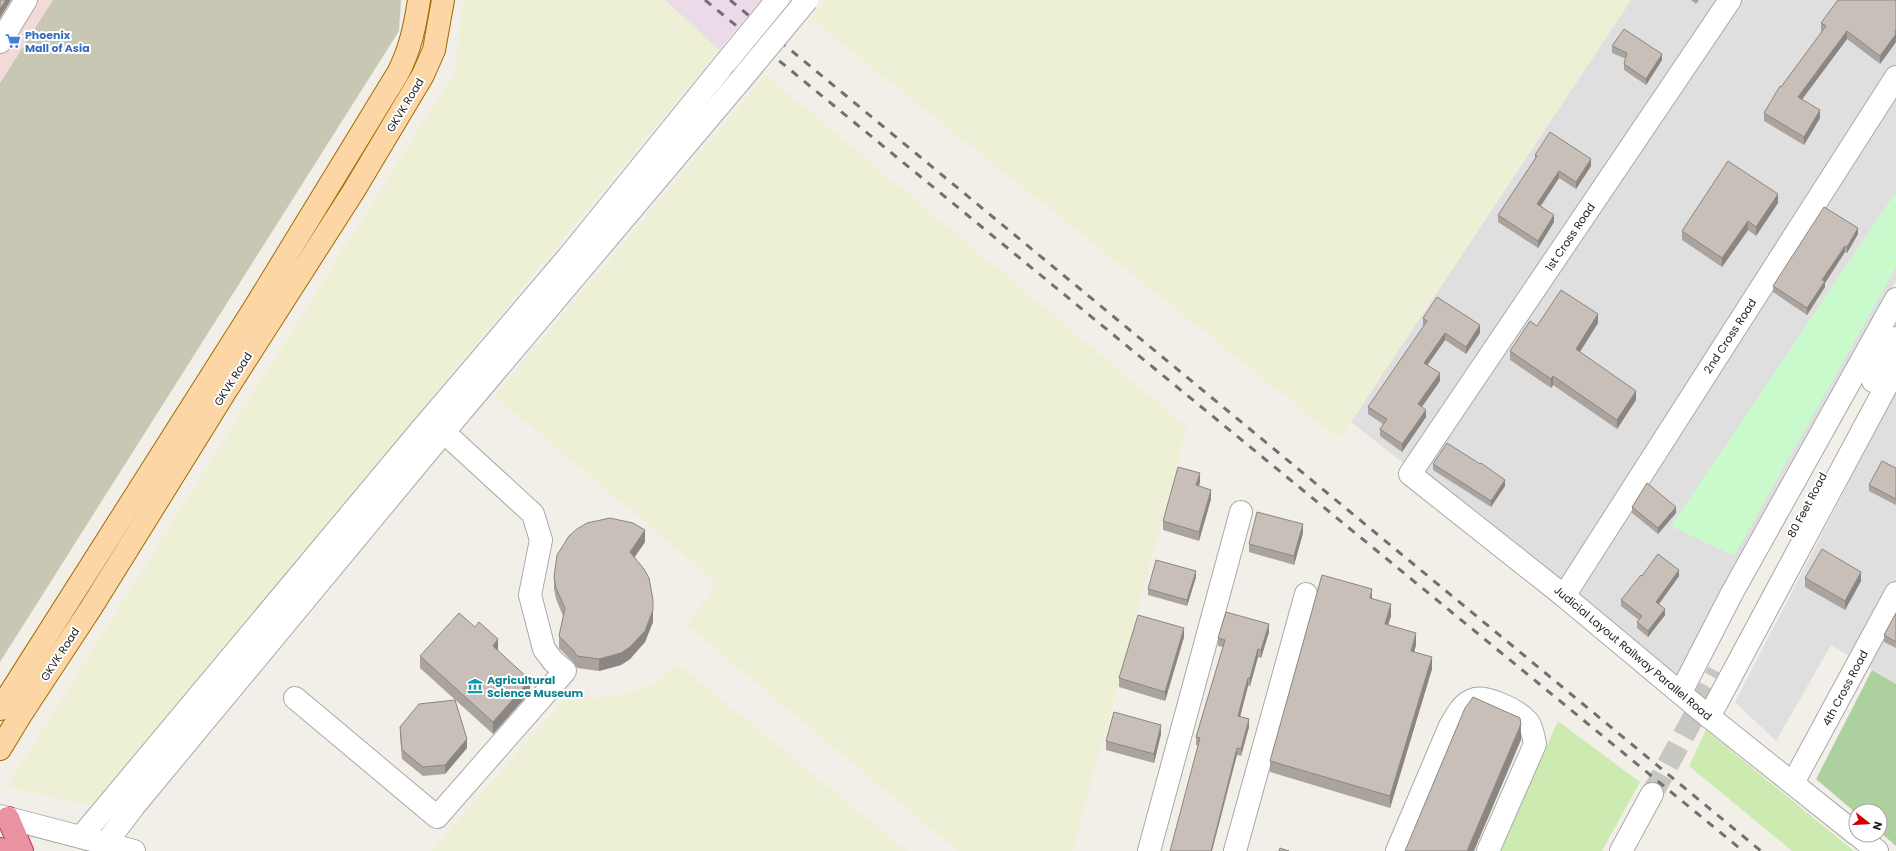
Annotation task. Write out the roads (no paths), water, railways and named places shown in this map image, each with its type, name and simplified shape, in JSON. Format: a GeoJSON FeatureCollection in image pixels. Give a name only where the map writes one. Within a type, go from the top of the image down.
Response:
{"type":"FeatureCollection","features":[{"type":"Feature","properties":{"kind":"highway"},"geometry":{"type":"LineString","coordinates":[[4,817],[22,851]]}},
{"type":"Feature","properties":{"kind":"highway"},"geometry":{"type":"LineString","coordinates":[[0,849],[10,851]]}},
{"type":"Feature","properties":{"kind":"main road","name":"GKVK Road"},"geometry":{"type":"LineString","coordinates":[[0,710],[255,307],[398,73],[407,55],[415,26],[419,0]]}},
{"type":"Feature","properties":{"kind":"main road","name":"GKVK Road"},"geometry":{"type":"LineString","coordinates":[[0,750],[20,716],[91,608],[226,389],[353,192],[423,75],[434,50],[443,0]]}},
{"type":"Feature","properties":{"kind":"street"},"geometry":{"type":"LineString","coordinates":[[0,42],[26,0]]}},
{"type":"Feature","properties":{"kind":"street"},"geometry":{"type":"LineString","coordinates":[[106,843],[437,426],[570,255],[777,0]]}},
{"type":"Feature","properties":{"kind":"street"},"geometry":{"type":"LineString","coordinates":[[81,837],[437,426],[739,82],[807,0]]}},
{"type":"Feature","properties":{"kind":"street","name":"1st Cross Road"},"geometry":{"type":"LineString","coordinates":[[1410,474],[1730,0]]}},
{"type":"Feature","properties":{"kind":"street","name":"2nd Cross Road"},"geometry":{"type":"LineString","coordinates":[[1564,596],[1896,77]]}},
{"type":"Feature","properties":{"kind":"street"},"geometry":{"type":"LineString","coordinates":[[1680,692],[1732,593],[1896,299]]}},
{"type":"Feature","properties":{"kind":"street","name":"80 Feet Road"},"geometry":{"type":"LineString","coordinates":[[1718,672],[1896,338]]}},
{"type":"Feature","properties":{"kind":"street"},"geometry":{"type":"LineString","coordinates":[[1709,717],[1896,368]]}},
{"type":"Feature","properties":{"kind":"street"},"geometry":{"type":"LineString","coordinates":[[295,698],[437,817],[565,671],[553,661],[544,649],[530,595],[541,540],[533,514],[437,426]]}},
{"type":"Feature","properties":{"kind":"street","name":"Judicial Layout Railway Parallel Road"},"geometry":{"type":"LineString","coordinates":[[1410,474],[1564,596],[1709,717],[1848,827]]}},
{"type":"Feature","properties":{"kind":"street"},"geometry":{"type":"LineString","coordinates":[[1149,851],[1241,512]]}},
{"type":"Feature","properties":{"kind":"street","name":"4th Cross Road"},"geometry":{"type":"LineString","coordinates":[[1793,783],[1896,593]]}},
{"type":"Feature","properties":{"kind":"street"},"geometry":{"type":"LineString","coordinates":[[1235,851],[1306,594]]}},
{"type":"Feature","properties":{"kind":"street"},"geometry":{"type":"LineString","coordinates":[[1397,851],[1450,726],[1462,707],[1473,699],[1486,699],[1509,708],[1526,719],[1532,731],[1535,744],[1488,851]]}},
{"type":"Feature","properties":{"kind":"street"},"geometry":{"type":"LineString","coordinates":[[1621,851],[1652,794]]}},
{"type":"Feature","properties":{"kind":"street"},"geometry":{"type":"LineString","coordinates":[[4,817],[134,851]]}},
{"type":"Feature","properties":{"kind":"street","name":"Judicial Layout Railway Parallel Road"},"geometry":{"type":"LineString","coordinates":[[1868,843],[1878,851]]}},
{"type":"Feature","properties":{"kind":"tunnel"},"geometry":{"type":"LineString","coordinates":[[1652,794],[1718,672]]}},
{"type":"Feature","properties":{"kind":"railway"},"geometry":{"type":"LineString","coordinates":[[705,0],[1743,851]]}},
{"type":"Feature","properties":{"kind":"railway"},"geometry":{"type":"LineString","coordinates":[[730,0],[1761,851]]}},
{"type":"Feature","properties":{"kind":"place","name":"Phoenix Mall of Asia"},"geometry":{"type":"Point","coordinates":[13,41]}},
{"type":"Feature","properties":{"kind":"place","name":"Agricultural Science Museum"},"geometry":{"type":"Point","coordinates":[475,686]}}]}
